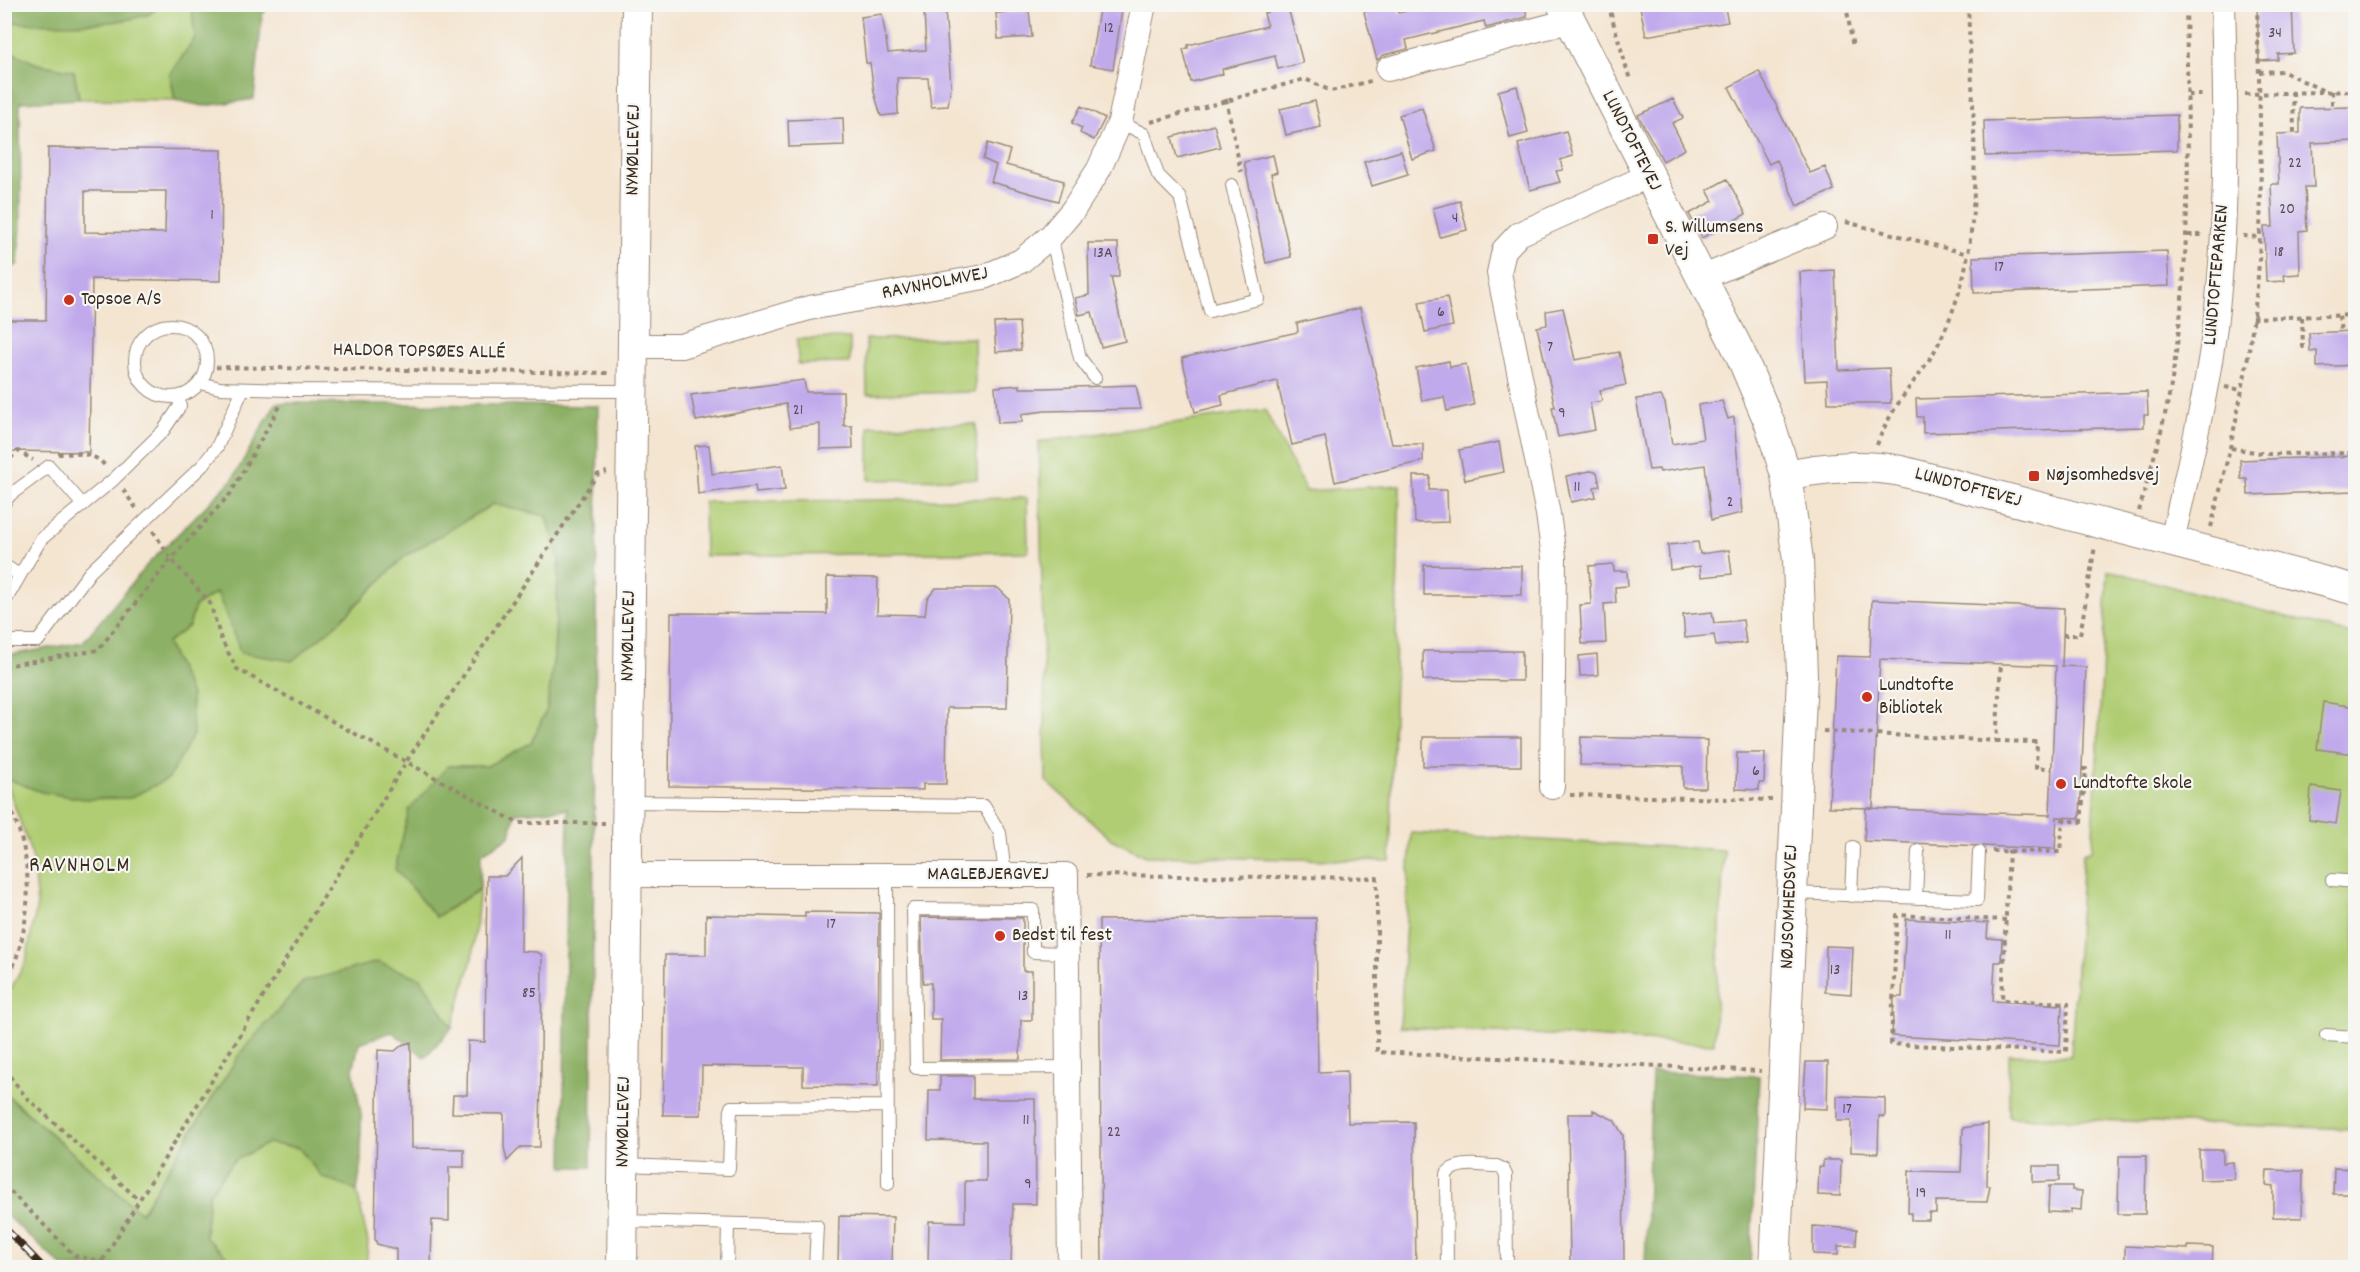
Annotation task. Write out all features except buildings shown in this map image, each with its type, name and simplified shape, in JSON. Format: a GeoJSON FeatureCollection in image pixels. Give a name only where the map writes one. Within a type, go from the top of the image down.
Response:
{"type":"FeatureCollection","features":[{"type":"Feature","properties":{"kind":"street","name":"NYMØLLEVEJ"},"geometry":{"type":"LineString","coordinates":[[622,1268],[637,4]]}},
{"type":"Feature","properties":{"kind":"street","name":"RAVNHOLMVEJ"},"geometry":{"type":"LineString","coordinates":[[631,370],[681,346],[810,308],[984,277],[1021,261],[1051,236],[1073,210],[1099,169],[1120,122],[1144,4]]}},
{"type":"Feature","properties":{"kind":"street","name":"LUNDTOFTEPARKEN"},"geometry":{"type":"LineString","coordinates":[[2172,541],[2207,383],[2217,311],[2223,236],[2226,106],[2223,4]]}},
{"type":"Feature","properties":{"kind":"street","name":"LUNDTOFTEVEJ"},"geometry":{"type":"LineString","coordinates":[[1565,13],[1754,384],[1770,424],[1786,475],[1820,468],[1870,465],[1934,479],[2355,590]]}},
{"type":"Feature","properties":{"kind":"street"},"geometry":{"type":"LineString","coordinates":[[1388,69],[1565,13]]}},
{"type":"Feature","properties":{"kind":"street"},"geometry":{"type":"LineString","coordinates":[[1552,787],[1554,557],[1548,514],[1499,273],[1504,250],[1519,234],[1648,176]]}},
{"type":"Feature","properties":{"kind":"street"},"geometry":{"type":"LineString","coordinates":[[1701,278],[1825,228]]}},
{"type":"Feature","properties":{"kind":"street","name":"NØJSOMHEDSVEJ"},"geometry":{"type":"LineString","coordinates":[[1775,1268],[1794,801],[1802,676],[1798,560],[1786,475]]}},
{"type":"Feature","properties":{"kind":"street","name":"MAGLEBJERGVEJ"},"geometry":{"type":"LineString","coordinates":[[626,875],[1066,875],[1070,1268]]}},
{"type":"Feature","properties":{"kind":"lane"},"geometry":{"type":"LineString","coordinates":[[1120,122],[1144,134],[1158,175],[1180,197],[1210,312],[1258,299],[1232,185]]}},
{"type":"Feature","properties":{"kind":"lane"},"geometry":{"type":"LineString","coordinates":[[1051,236],[1080,358],[1095,378]]}},
{"type":"Feature","properties":{"kind":"lane"},"geometry":{"type":"LineString","coordinates":[[176,325],[188,329],[200,339],[206,350],[207,367],[200,384],[179,397],[162,396],[144,385],[135,362],[140,342],[154,329],[176,325]]}},
{"type":"Feature","properties":{"kind":"lane","name":"HALDOR TOPSØES ALLÉ"},"geometry":{"type":"LineString","coordinates":[[200,384],[243,389],[289,390],[631,370]]}},
{"type":"Feature","properties":{"kind":"lane"},"geometry":{"type":"LineString","coordinates":[[4,641],[38,641],[90,572],[203,465],[217,447],[243,389]]}},
{"type":"Feature","properties":{"kind":"lane"},"geometry":{"type":"LineString","coordinates":[[4,603],[40,539],[113,480],[163,431],[180,406],[179,397]]}},
{"type":"Feature","properties":{"kind":"lane"},"geometry":{"type":"LineString","coordinates":[[4,503],[10,495],[49,466],[83,505]]}},
{"type":"Feature","properties":{"kind":"lane"},"geometry":{"type":"LineString","coordinates":[[4,565],[20,575]]}},
{"type":"Feature","properties":{"kind":"lane"},"geometry":{"type":"LineString","coordinates":[[627,813],[984,806],[1000,833],[1005,875]]}},
{"type":"Feature","properties":{"kind":"lane"},"geometry":{"type":"LineString","coordinates":[[1851,896],[1853,847]]}},
{"type":"Feature","properties":{"kind":"lane"},"geometry":{"type":"LineString","coordinates":[[1917,898],[1918,851]]}},
{"type":"Feature","properties":{"kind":"lane"},"geometry":{"type":"LineString","coordinates":[[1790,893],[1977,900],[1979,852]]}},
{"type":"Feature","properties":{"kind":"lane"},"geometry":{"type":"LineString","coordinates":[[886,875],[888,1184]]}},
{"type":"Feature","properties":{"kind":"lane"},"geometry":{"type":"LineString","coordinates":[[2332,880],[2355,882]]}},
{"type":"Feature","properties":{"kind":"lane"},"geometry":{"type":"LineString","coordinates":[[1066,953],[1033,952],[1033,910],[913,909],[916,1068],[1068,1067]]}},
{"type":"Feature","properties":{"kind":"lane"},"geometry":{"type":"LineString","coordinates":[[2326,1035],[2355,1037]]}},
{"type":"Feature","properties":{"kind":"lane"},"geometry":{"type":"LineString","coordinates":[[623,1165],[729,1169],[731,1107],[887,1106]]}},
{"type":"Feature","properties":{"kind":"lane"},"geometry":{"type":"LineString","coordinates":[[1447,1268],[1446,1174],[1451,1168],[1458,1166],[1497,1166],[1503,1169],[1506,1175],[1507,1268]]}},
{"type":"Feature","properties":{"kind":"lane"},"geometry":{"type":"LineString","coordinates":[[622,1221],[817,1226],[815,1268]]}},
{"type":"Feature","properties":{"kind":"lane"},"geometry":{"type":"LineString","coordinates":[[727,1268],[728,1224]]}},
{"type":"Feature","properties":{"kind":"path"},"geometry":{"type":"LineString","coordinates":[[1846,4],[1853,48]]}},
{"type":"Feature","properties":{"kind":"path"},"geometry":{"type":"LineString","coordinates":[[1870,465],[1894,408],[1930,358],[1955,306],[1968,254],[1975,201],[1968,4]]}},
{"type":"Feature","properties":{"kind":"path"},"geometry":{"type":"LineString","coordinates":[[2133,531],[2173,376],[2182,311],[2188,235],[2186,4]]}},
{"type":"Feature","properties":{"kind":"path"},"geometry":{"type":"LineString","coordinates":[[2205,549],[2231,448],[2252,318],[2260,237],[2257,4]]}},
{"type":"Feature","properties":{"kind":"path"},"geometry":{"type":"LineString","coordinates":[[1144,134],[1146,124],[1226,99],[1305,79],[1331,91],[1378,79],[1382,70],[1388,69]]}},
{"type":"Feature","properties":{"kind":"path"},"geometry":{"type":"LineString","coordinates":[[2259,72],[2282,70],[2325,91]]}},
{"type":"Feature","properties":{"kind":"path"},"geometry":{"type":"LineString","coordinates":[[2332,91],[2332,108]]}},
{"type":"Feature","properties":{"kind":"path"},"geometry":{"type":"LineString","coordinates":[[2259,93],[2355,91]]}},
{"type":"Feature","properties":{"kind":"path"},"geometry":{"type":"LineString","coordinates":[[2293,92],[2294,133]]}},
{"type":"Feature","properties":{"kind":"path"},"geometry":{"type":"LineString","coordinates":[[1825,228],[1827,217],[1873,231],[1968,254]]}},
{"type":"Feature","properties":{"kind":"path"},"geometry":{"type":"LineString","coordinates":[[2252,318],[2355,315]]}},
{"type":"Feature","properties":{"kind":"path"},"geometry":{"type":"LineString","coordinates":[[2339,316],[2341,332]]}},
{"type":"Feature","properties":{"kind":"path"},"geometry":{"type":"LineString","coordinates":[[2302,317],[2303,347],[2310,347]]}},
{"type":"Feature","properties":{"kind":"path","name":"HALDOR TOPSØES ALLÉ"},"geometry":{"type":"LineString","coordinates":[[207,367],[631,370]]}},
{"type":"Feature","properties":{"kind":"path"},"geometry":{"type":"LineString","coordinates":[[4,666],[98,650],[171,558],[231,493],[289,390]]}},
{"type":"Feature","properties":{"kind":"path"},"geometry":{"type":"LineString","coordinates":[[2231,448],[2266,454],[2355,453]]}},
{"type":"Feature","properties":{"kind":"path"},"geometry":{"type":"LineString","coordinates":[[98,1268],[406,762],[597,475],[631,466]]}},
{"type":"Feature","properties":{"kind":"path"},"geometry":{"type":"LineString","coordinates":[[2063,635],[2080,635],[2099,523]]}},
{"type":"Feature","properties":{"kind":"path"},"geometry":{"type":"LineString","coordinates":[[171,558],[210,603],[221,639],[237,669],[518,823],[627,813]]}},
{"type":"Feature","properties":{"kind":"path"},"geometry":{"type":"LineString","coordinates":[[1996,741],[2001,664]]}},
{"type":"Feature","properties":{"kind":"path"},"geometry":{"type":"LineString","coordinates":[[1798,730],[2037,742],[2036,768],[2052,768]]}},
{"type":"Feature","properties":{"kind":"path"},"geometry":{"type":"LineString","coordinates":[[1979,852],[2009,850],[2060,852],[2062,820],[2082,822],[2086,769],[2082,769]]}},
{"type":"Feature","properties":{"kind":"path"},"geometry":{"type":"LineString","coordinates":[[1552,787],[1558,795],[1794,801]]}},
{"type":"Feature","properties":{"kind":"path"},"geometry":{"type":"LineString","coordinates":[[4,797],[21,841],[28,897],[23,940],[4,988]]}},
{"type":"Feature","properties":{"kind":"path"},"geometry":{"type":"LineString","coordinates":[[2006,921],[1897,915],[1891,1044],[2066,1052],[2068,1003],[2002,1000],[2006,921],[2009,850]]}},
{"type":"Feature","properties":{"kind":"path"},"geometry":{"type":"LineString","coordinates":[[1066,875],[1377,878],[1377,1052],[1783,1072]]}},
{"type":"Feature","properties":{"kind":"path"},"geometry":{"type":"LineString","coordinates":[[4,1069],[26,1097],[139,1200]]}},
{"type":"Feature","properties":{"kind":"path"},"geometry":{"type":"LineString","coordinates":[[4,1185],[75,1256],[101,1261],[112,1268]]}},
{"type":"Feature","properties":{"kind":"green space"},"geometry":{"type":"Polygon","coordinates":[[[5,4],[161,5],[150,13],[131,19],[57,24],[5,22],[5,4]]]}},
{"type":"Feature","properties":{"kind":"green space"},"geometry":{"type":"Polygon","coordinates":[[[161,5],[188,5],[192,8],[195,38],[170,74],[175,100],[79,99],[74,71],[37,64],[5,49],[5,23],[148,15],[161,5]]]}},
{"type":"Feature","properties":{"kind":"green space"},"geometry":{"type":"Polygon","coordinates":[[[188,5],[270,5],[262,15],[254,99],[204,106],[175,100],[170,74],[195,38],[192,8],[188,5]]]}},
{"type":"Feature","properties":{"kind":"green space"},"geometry":{"type":"Polygon","coordinates":[[[5,49],[37,64],[74,71],[79,99],[20,102],[21,226],[18,264],[4,272],[5,49]]]}},
{"type":"Feature","properties":{"kind":"green space"},"geometry":{"type":"Polygon","coordinates":[[[850,338],[850,363],[798,364],[797,339],[850,338]]]}},
{"type":"Feature","properties":{"kind":"green space"},"geometry":{"type":"Polygon","coordinates":[[[974,338],[975,392],[867,394],[866,339],[974,338]]]}},
{"type":"Feature","properties":{"kind":"green space"},"geometry":{"type":"Polygon","coordinates":[[[276,403],[598,406],[591,1167],[563,1167],[568,809],[515,813],[510,836],[481,854],[480,889],[436,917],[395,869],[409,810],[448,766],[487,766],[531,743],[547,709],[554,656],[559,560],[547,516],[493,504],[405,556],[340,621],[292,661],[241,653],[217,592],[195,606],[189,626],[167,643],[191,695],[193,735],[169,778],[130,798],[84,799],[41,792],[5,778],[5,656],[83,642],[147,565],[232,480],[276,403]]]}},
{"type":"Feature","properties":{"kind":"green space"},"geometry":{"type":"Polygon","coordinates":[[[1265,410],[1306,491],[1400,485],[1390,861],[1146,856],[1111,839],[1046,781],[1039,442],[1265,410]]]}},
{"type":"Feature","properties":{"kind":"green space"},"geometry":{"type":"Polygon","coordinates":[[[976,424],[977,479],[869,480],[869,426],[976,424]]]}},
{"type":"Feature","properties":{"kind":"green space"},"geometry":{"type":"Polygon","coordinates":[[[1027,498],[1028,552],[705,556],[704,502],[1027,498]]]}},
{"type":"Feature","properties":{"kind":"green space"},"geometry":{"type":"Polygon","coordinates":[[[493,504],[547,516],[559,560],[554,656],[547,709],[531,743],[487,766],[448,766],[436,917],[480,889],[472,959],[452,1028],[421,978],[241,1052],[141,1213],[5,1093],[5,1000],[26,961],[37,905],[32,856],[5,778],[66,795],[130,798],[191,695],[167,643],[189,626],[195,606],[218,592],[241,653],[340,621],[405,556],[493,504]]]}},
{"type":"Feature","properties":{"kind":"green space"},"geometry":{"type":"Polygon","coordinates":[[[2108,570],[2355,635],[2355,1129],[2009,1117],[2009,1054],[2071,1056],[2083,853],[2092,850],[2108,570]]]}},
{"type":"Feature","properties":{"kind":"green space"},"geometry":{"type":"Polygon","coordinates":[[[1411,833],[1724,850],[1714,1044],[1400,1027],[1411,833]]]}},
{"type":"Feature","properties":{"kind":"green space"},"geometry":{"type":"Polygon","coordinates":[[[377,962],[421,978],[452,1028],[425,1057],[392,1032],[359,1043],[353,1070],[361,1114],[361,1167],[357,1191],[322,1177],[299,1148],[268,1143],[233,1161],[209,1194],[205,1237],[240,1267],[63,1267],[5,1214],[4,1093],[141,1213],[241,1052],[303,982],[377,962]]]}},
{"type":"Feature","properties":{"kind":"green space"},"geometry":{"type":"Polygon","coordinates":[[[1652,1072],[1759,1076],[1750,1267],[1645,1267],[1652,1072]]]}},
{"type":"Feature","properties":{"kind":"green space"},"geometry":{"type":"Polygon","coordinates":[[[268,1143],[299,1148],[322,1177],[357,1191],[368,1242],[366,1267],[240,1267],[205,1238],[209,1194],[233,1161],[268,1143]]]}},
{"type":"Feature","properties":{"kind":"railway"},"geometry":{"type":"LineString","coordinates":[[4,1227],[44,1268]]}},
{"type":"Feature","properties":{"kind":"place","name":"S. Willumsens Vej"},"geometry":{"type":"Point","coordinates":[1653,239]}},
{"type":"Feature","properties":{"kind":"place","name":"Topsoe A/S"},"geometry":{"type":"Point","coordinates":[69,300]}},
{"type":"Feature","properties":{"kind":"place","name":"Nøjsomhedsvej"},"geometry":{"type":"Point","coordinates":[2034,476]}},
{"type":"Feature","properties":{"kind":"place","name":"Lundtofte Bibliotek"},"geometry":{"type":"Point","coordinates":[1867,697]}},
{"type":"Feature","properties":{"kind":"place","name":"Lundtofte Skole"},"geometry":{"type":"Point","coordinates":[2061,784]}},
{"type":"Feature","properties":{"kind":"place","name":"Bedst til fest"},"geometry":{"type":"Point","coordinates":[1000,936]}},
{"type":"Feature","properties":{"kind":"district","name":"RAVNHOLM"},"geometry":{"type":"Point","coordinates":[80,866]}}]}
